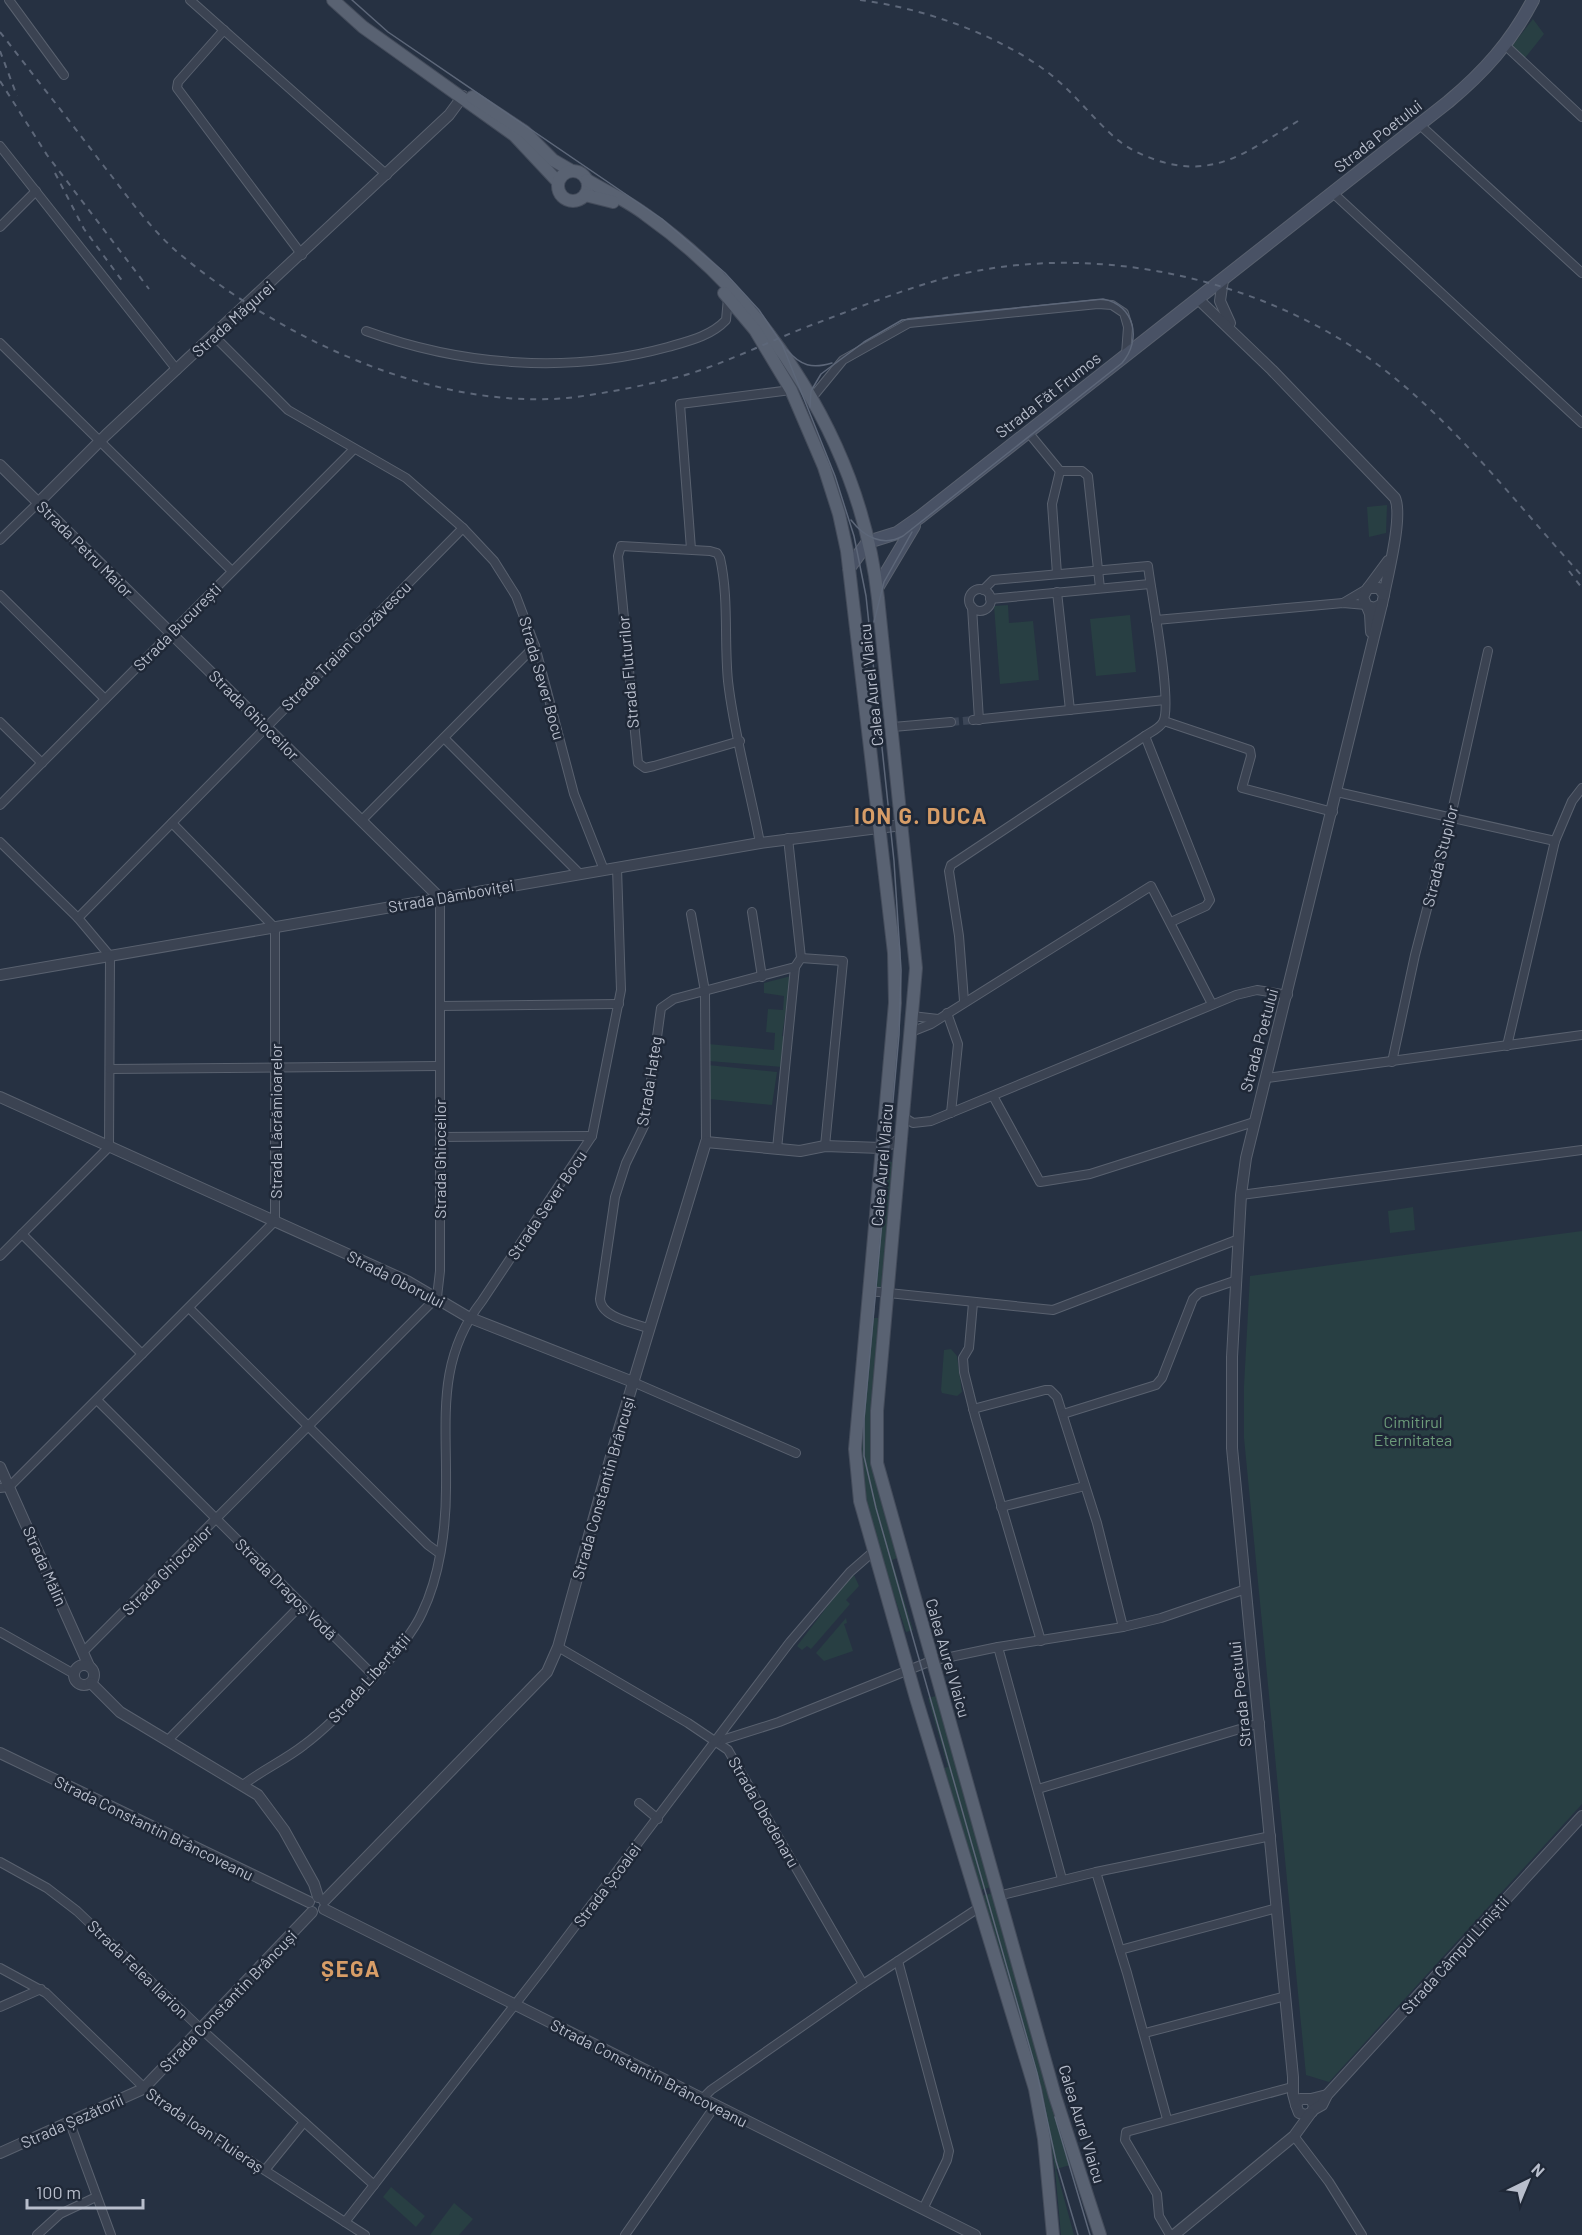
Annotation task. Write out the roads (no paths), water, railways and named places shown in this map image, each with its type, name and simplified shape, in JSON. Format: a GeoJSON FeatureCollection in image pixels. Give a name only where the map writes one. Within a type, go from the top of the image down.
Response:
{"type":"FeatureCollection","features":[{"type":"Feature","properties":{"kind":"main road","name":"Strada Poetului"},"geometry":{"type":"LineString","coordinates":[[1198,299],[1474,80],[1506,46],[1533,0]]}},
{"type":"Feature","properties":{"kind":"main road","name":"Calea Aurel Vlaicu"},"geometry":{"type":"LineString","coordinates":[[341,3],[372,34],[463,96],[472,106],[521,141],[558,182],[558,190],[566,199],[577,201],[585,195],[610,200],[677,249],[728,298],[747,320],[791,390],[830,484],[845,538],[894,953],[895,1003],[855,1462],[860,1501],[874,1551],[1037,2097],[1049,2179],[1053,2235]]}},
{"type":"Feature","properties":{"kind":"main road","name":"Calea Aurel Vlaicu"},"geometry":{"type":"LineString","coordinates":[[463,96],[471,96],[509,121],[553,160],[572,171],[579,172],[587,180],[648,216],[718,275],[753,313],[811,399],[846,468],[868,542],[877,588],[916,953],[875,1432],[878,1463],[931,1661],[1055,2096],[1100,2235]]}},
{"type":"Feature","properties":{"kind":"main road"},"geometry":{"type":"LineString","coordinates":[[558,182],[563,174],[572,171]]}},
{"type":"Feature","properties":{"kind":"main road"},"geometry":{"type":"LineString","coordinates":[[585,195],[587,180]]}},
{"type":"Feature","properties":{"kind":"main road","name":"Strada Făt Frumos"},"geometry":{"type":"LineString","coordinates":[[868,542],[897,533],[920,517],[1198,299]]}},
{"type":"Feature","properties":{"kind":"main road","name":"Strada Făt Frumos"},"geometry":{"type":"LineString","coordinates":[[877,588],[893,557],[920,517]]}},
{"type":"Feature","properties":{"kind":"main road"},"geometry":{"type":"LineString","coordinates":[[849,568],[868,542]]}},
{"type":"Feature","properties":{"kind":"street"},"geometry":{"type":"LineString","coordinates":[[9,0],[64,75]]}},
{"type":"Feature","properties":{"kind":"street"},"geometry":{"type":"LineString","coordinates":[[190,0],[387,175]]}},
{"type":"Feature","properties":{"kind":"street"},"geometry":{"type":"LineString","coordinates":[[224,30],[178,82],[177,88],[302,255]]}},
{"type":"Feature","properties":{"kind":"street"},"geometry":{"type":"LineString","coordinates":[[1506,46],[1582,117]]}},
{"type":"Feature","properties":{"kind":"street","name":"Strada Măgurei"},"geometry":{"type":"LineString","coordinates":[[0,540],[100,441],[387,175],[449,115],[463,96]]}},
{"type":"Feature","properties":{"kind":"street"},"geometry":{"type":"LineString","coordinates":[[1420,125],[1582,273]]}},
{"type":"Feature","properties":{"kind":"street"},"geometry":{"type":"LineString","coordinates":[[0,146],[177,370]]}},
{"type":"Feature","properties":{"kind":"street"},"geometry":{"type":"LineString","coordinates":[[0,227],[36,191]]}},
{"type":"Feature","properties":{"kind":"street"},"geometry":{"type":"LineString","coordinates":[[1333,192],[1582,423]]}},
{"type":"Feature","properties":{"kind":"street","name":"Strada Poetului"},"geometry":{"type":"LineString","coordinates":[[1223,280],[1220,296],[1221,308],[1240,338]]}},
{"type":"Feature","properties":{"kind":"street"},"geometry":{"type":"LineString","coordinates":[[726,320],[728,298]]}},
{"type":"Feature","properties":{"kind":"street","name":"Strada Poetului"},"geometry":{"type":"LineString","coordinates":[[1198,299],[1240,338],[1391,492],[1398,508],[1383,600],[1288,995],[1254,1122],[1241,1195],[1230,1418],[1286,1996],[1296,2107],[1295,2136]]}},
{"type":"Feature","properties":{"kind":"street"},"geometry":{"type":"LineString","coordinates":[[811,399],[833,375],[837,365],[909,323],[1098,304],[1116,307],[1124,313],[1128,327],[1126,354]]}},
{"type":"Feature","properties":{"kind":"street"},"geometry":{"type":"LineString","coordinates":[[366,331],[417,347],[464,357],[511,362],[558,363],[601,360],[659,349],[711,332],[726,320],[747,320]]}},
{"type":"Feature","properties":{"kind":"street","name":"Strada Sever Bocu"},"geometry":{"type":"LineString","coordinates":[[214,336],[288,410],[400,474],[463,528],[487,552],[516,596],[535,646],[574,794],[604,870]]}},
{"type":"Feature","properties":{"kind":"street"},"geometry":{"type":"LineString","coordinates":[[0,343],[232,571]]}},
{"type":"Feature","properties":{"kind":"street"},"geometry":{"type":"LineString","coordinates":[[691,549],[680,404],[791,390]]}},
{"type":"Feature","properties":{"kind":"street"},"geometry":{"type":"LineString","coordinates":[[1028,432],[1060,471]]}},
{"type":"Feature","properties":{"kind":"street","name":"Strada București"},"geometry":{"type":"LineString","coordinates":[[0,806],[354,449]]}},
{"type":"Feature","properties":{"kind":"street","name":"Strada Petru Maior"},"geometry":{"type":"LineString","coordinates":[[0,465],[171,633]]}},
{"type":"Feature","properties":{"kind":"street"},"geometry":{"type":"LineString","coordinates":[[1060,471],[1082,471],[1088,476],[1100,588]]}},
{"type":"Feature","properties":{"kind":"street"},"geometry":{"type":"LineString","coordinates":[[1058,574],[1052,504],[1060,471]]}},
{"type":"Feature","properties":{"kind":"street","name":"Strada Traian Grozăvescu"},"geometry":{"type":"LineString","coordinates":[[78,918],[463,528]]}},
{"type":"Feature","properties":{"kind":"street","name":"Strada Fluturilor"},"geometry":{"type":"LineString","coordinates":[[619,547],[691,549],[718,554],[721,561],[729,690],[740,741],[645,768],[638,763],[619,547]]}},
{"type":"Feature","properties":{"kind":"street","name":"Strada Poetului"},"geometry":{"type":"LineString","coordinates":[[1372,642],[1367,606],[1363,597],[1390,558]]}},
{"type":"Feature","properties":{"kind":"street"},"geometry":{"type":"LineString","coordinates":[[1164,700],[976,720],[970,595],[977,590],[983,590],[993,580],[1148,566],[1156,620],[1164,700],[1164,721]]}},
{"type":"Feature","properties":{"kind":"street"},"geometry":{"type":"LineString","coordinates":[[990,598],[1150,584]]}},
{"type":"Feature","properties":{"kind":"street"},"geometry":{"type":"LineString","coordinates":[[1156,620],[1343,603],[1374,608],[1383,600],[1379,588],[1367,589],[1343,603]]}},
{"type":"Feature","properties":{"kind":"street"},"geometry":{"type":"LineString","coordinates":[[972,607],[978,611],[984,610],[989,605],[990,598],[983,590]]}},
{"type":"Feature","properties":{"kind":"street"},"geometry":{"type":"LineString","coordinates":[[1057,592],[1070,710]]}},
{"type":"Feature","properties":{"kind":"street"},"geometry":{"type":"LineString","coordinates":[[0,595],[105,699]]}},
{"type":"Feature","properties":{"kind":"street","name":"Strada Ghioceilor"},"geometry":{"type":"LineString","coordinates":[[84,1651],[437,1297],[440,1271],[440,898],[171,633]]}},
{"type":"Feature","properties":{"kind":"street"},"geometry":{"type":"LineString","coordinates":[[361,821],[535,646]]}},
{"type":"Feature","properties":{"kind":"street","name":"Strada Stupilor"},"geometry":{"type":"LineString","coordinates":[[1392,1062],[1415,955],[1451,816],[1488,651]]}},
{"type":"Feature","properties":{"kind":"street"},"geometry":{"type":"LineString","coordinates":[[964,1001],[959,936],[949,871],[957,860],[1145,736],[1164,721]]}},
{"type":"Feature","properties":{"kind":"street"},"geometry":{"type":"LineString","coordinates":[[1164,721],[1250,750],[1251,756],[1242,788],[1333,812]]}},
{"type":"Feature","properties":{"kind":"street"},"geometry":{"type":"LineString","coordinates":[[0,722],[42,763]]}},
{"type":"Feature","properties":{"kind":"street"},"geometry":{"type":"LineString","coordinates":[[893,727],[951,722]]}},
{"type":"Feature","properties":{"kind":"street"},"geometry":{"type":"LineString","coordinates":[[1145,736],[1210,900],[1206,906],[1171,922]]}},
{"type":"Feature","properties":{"kind":"street"},"geometry":{"type":"LineString","coordinates":[[444,738],[580,874]]}},
{"type":"Feature","properties":{"kind":"street"},"geometry":{"type":"LineString","coordinates":[[740,741],[760,843]]}},
{"type":"Feature","properties":{"kind":"street"},"geometry":{"type":"LineString","coordinates":[[1507,1046],[1555,840],[1572,801],[1582,788]]}},
{"type":"Feature","properties":{"kind":"street"},"geometry":{"type":"LineString","coordinates":[[1337,792],[1555,840]]}},
{"type":"Feature","properties":{"kind":"street"},"geometry":{"type":"LineString","coordinates":[[172,823],[275,928]]}},
{"type":"Feature","properties":{"kind":"street","name":"Strada Dâmboviței"},"geometry":{"type":"LineString","coordinates":[[0,975],[788,838],[902,825]]}},
{"type":"Feature","properties":{"kind":"street"},"geometry":{"type":"LineString","coordinates":[[777,1149],[795,968],[801,958],[788,838]]}},
{"type":"Feature","properties":{"kind":"street"},"geometry":{"type":"LineString","coordinates":[[0,842],[78,918],[110,956],[109,1147],[0,1256]]}},
{"type":"Feature","properties":{"kind":"street","name":"Strada Sever Bocu"},"geometry":{"type":"LineString","coordinates":[[468,1317],[482,1301],[592,1136],[619,1004],[622,971],[617,868]]}},
{"type":"Feature","properties":{"kind":"street"},"geometry":{"type":"LineString","coordinates":[[911,1032],[938,1019],[1151,886],[1212,1004]]}},
{"type":"Feature","properties":{"kind":"street"},"geometry":{"type":"LineString","coordinates":[[752,912],[762,977]]}},
{"type":"Feature","properties":{"kind":"street","name":"Strada Constantin Brâncuși"},"geometry":{"type":"LineString","coordinates":[[143,2089],[317,1904],[548,1672],[558,1647],[633,1382],[706,1142],[705,991],[691,914]]}},
{"type":"Feature","properties":{"kind":"street","name":"Strada Lăcrămioarelor"},"geometry":{"type":"LineString","coordinates":[[5,1487],[97,1400],[275,1221],[277,1069],[275,928]]}},
{"type":"Feature","properties":{"kind":"street"},"geometry":{"type":"LineString","coordinates":[[801,958],[843,961],[825,1146]]}},
{"type":"Feature","properties":{"kind":"street","name":"Strada Hațeg"},"geometry":{"type":"LineString","coordinates":[[651,1329],[607,1313],[601,1307],[610,1220],[626,1163],[645,1124],[661,1008],[668,1001],[795,968]]}},
{"type":"Feature","properties":{"kind":"street"},"geometry":{"type":"LineString","coordinates":[[706,1142],[805,1150],[825,1146],[881,1148],[900,1140],[931,1121],[1212,1004],[1257,990],[1288,995]]}},
{"type":"Feature","properties":{"kind":"street"},"geometry":{"type":"LineString","coordinates":[[440,1006],[619,1004]]}},
{"type":"Feature","properties":{"kind":"street"},"geometry":{"type":"LineString","coordinates":[[947,1013],[958,1044],[951,1113]]}},
{"type":"Feature","properties":{"kind":"street"},"geometry":{"type":"LineString","coordinates":[[912,1016],[938,1019]]}},
{"type":"Feature","properties":{"kind":"street"},"geometry":{"type":"LineString","coordinates":[[1267,1078],[1582,1035]]}},
{"type":"Feature","properties":{"kind":"street"},"geometry":{"type":"LineString","coordinates":[[110,1069],[439,1066]]}},
{"type":"Feature","properties":{"kind":"street"},"geometry":{"type":"LineString","coordinates":[[993,1096],[1040,1182],[1090,1174],[1254,1122]]}},
{"type":"Feature","properties":{"kind":"street","name":"Strada Oborului"},"geometry":{"type":"LineString","coordinates":[[0,1097],[437,1297],[468,1317],[633,1382],[796,1453]]}},
{"type":"Feature","properties":{"kind":"street"},"geometry":{"type":"LineString","coordinates":[[902,1116],[913,1123],[931,1121]]}},
{"type":"Feature","properties":{"kind":"street"},"geometry":{"type":"LineString","coordinates":[[440,1137],[592,1136]]}},
{"type":"Feature","properties":{"kind":"street"},"geometry":{"type":"LineString","coordinates":[[1241,1195],[1582,1150]]}},
{"type":"Feature","properties":{"kind":"street"},"geometry":{"type":"LineString","coordinates":[[22,1234],[142,1354]]}},
{"type":"Feature","properties":{"kind":"street"},"geometry":{"type":"LineString","coordinates":[[869,1291],[1053,1310],[1239,1239]]}},
{"type":"Feature","properties":{"kind":"street"},"geometry":{"type":"LineString","coordinates":[[1063,1414],[1156,1385],[1162,1378],[1193,1299],[1199,1293],[1237,1280]]}},
{"type":"Feature","properties":{"kind":"street"},"geometry":{"type":"LineString","coordinates":[[973,1303],[969,1348],[963,1358],[973,1409],[1041,1641]]}},
{"type":"Feature","properties":{"kind":"street"},"geometry":{"type":"LineString","coordinates":[[189,1308],[307,1427],[428,1545],[439,1553]]}},
{"type":"Feature","properties":{"kind":"street","name":"Strada Libertății"},"geometry":{"type":"LineString","coordinates":[[243,1785],[313,1738],[374,1676],[418,1622],[426,1603],[439,1553],[446,1494],[445,1425],[449,1374],[468,1317]]}},
{"type":"Feature","properties":{"kind":"street"},"geometry":{"type":"LineString","coordinates":[[973,1409],[1045,1390],[1057,1397],[1123,1627]]}},
{"type":"Feature","properties":{"kind":"street","name":"Strada Dragoș Vodă"},"geometry":{"type":"LineString","coordinates":[[97,1400],[374,1676]]}},
{"type":"Feature","properties":{"kind":"street","name":"Strada Mălin"},"geometry":{"type":"LineString","coordinates":[[0,1467],[5,1487],[84,1651],[88,1666]]}},
{"type":"Feature","properties":{"kind":"street"},"geometry":{"type":"LineString","coordinates":[[1001,1507],[1084,1485]]}},
{"type":"Feature","properties":{"kind":"street","name":"Strada Școalei"},"geometry":{"type":"LineString","coordinates":[[345,2222],[718,1742],[821,1604],[850,1572],[874,1551]]}},
{"type":"Feature","properties":{"kind":"street"},"geometry":{"type":"LineString","coordinates":[[718,1742],[779,1722],[931,1661],[998,1647],[1123,1627],[1161,1618],[1246,1589]]}},
{"type":"Feature","properties":{"kind":"street"},"geometry":{"type":"LineString","coordinates":[[167,1741],[302,1604]]}},
{"type":"Feature","properties":{"kind":"street"},"geometry":{"type":"LineString","coordinates":[[0,1632],[74,1674]]}},
{"type":"Feature","properties":{"kind":"street","name":"Strada Obedenaru"},"geometry":{"type":"LineString","coordinates":[[558,1647],[728,1750],[863,1984]]}},
{"type":"Feature","properties":{"kind":"street"},"geometry":{"type":"LineString","coordinates":[[998,1647],[1062,1880]]}},
{"type":"Feature","properties":{"kind":"street"},"geometry":{"type":"LineString","coordinates":[[79,1666],[88,1666],[94,1673],[91,1683],[81,1685],[75,1681],[74,1674],[79,1666]]}},
{"type":"Feature","properties":{"kind":"street"},"geometry":{"type":"LineString","coordinates":[[91,1683],[120,1712],[258,1795],[272,1810],[314,1884],[317,1904]]}},
{"type":"Feature","properties":{"kind":"street"},"geometry":{"type":"LineString","coordinates":[[1038,1789],[1260,1723]]}},
{"type":"Feature","properties":{"kind":"street","name":"Strada Constantin Brâncoveanu"},"geometry":{"type":"LineString","coordinates":[[0,1753],[317,1904],[514,2006],[975,2235]]}},
{"type":"Feature","properties":{"kind":"street"},"geometry":{"type":"LineString","coordinates":[[639,1803],[658,1819]]}},
{"type":"Feature","properties":{"kind":"street","name":"Strada Câmpul Liniștii"},"geometry":{"type":"LineString","coordinates":[[1310,2105],[1322,2105],[1327,2095],[1582,1816]]}},
{"type":"Feature","properties":{"kind":"street"},"geometry":{"type":"LineString","coordinates":[[998,1896],[1096,1872],[1271,1836]]}},
{"type":"Feature","properties":{"kind":"street","name":"Strada Felea Ilarion"},"geometry":{"type":"LineString","coordinates":[[0,1862],[47,1888],[77,1911],[201,2029],[374,2185]]}},
{"type":"Feature","properties":{"kind":"street"},"geometry":{"type":"LineString","coordinates":[[1096,1872],[1167,2119]]}},
{"type":"Feature","properties":{"kind":"street"},"geometry":{"type":"LineString","coordinates":[[702,2099],[711,2090],[863,1984],[980,1907]]}},
{"type":"Feature","properties":{"kind":"street"},"geometry":{"type":"LineString","coordinates":[[1120,1950],[1277,1908]]}},
{"type":"Feature","properties":{"kind":"street"},"geometry":{"type":"LineString","coordinates":[[898,1961],[949,2151],[947,2160],[923,2209]]}},
{"type":"Feature","properties":{"kind":"street","name":"Strada Ioan Fluieraș"},"geometry":{"type":"LineString","coordinates":[[0,1968],[41,1989],[143,2089],[365,2235]]}},
{"type":"Feature","properties":{"kind":"street"},"geometry":{"type":"LineString","coordinates":[[0,2007],[41,1989]]}},
{"type":"Feature","properties":{"kind":"street"},"geometry":{"type":"LineString","coordinates":[[1144,2033],[1286,1996]]}},
{"type":"Feature","properties":{"kind":"street"},"geometry":{"type":"LineString","coordinates":[[1293,2082],[1310,2105],[1295,2136],[1172,2235],[1159,2216],[1157,2194],[1125,2140],[1126,2132],[1293,2082]]}},
{"type":"Feature","properties":{"kind":"street","name":"Strada Șezătorii"},"geometry":{"type":"LineString","coordinates":[[0,2153],[143,2089]]}},
{"type":"Feature","properties":{"kind":"street"},"geometry":{"type":"LineString","coordinates":[[1300,2099],[1310,2105],[1301,2115],[1296,2107],[1300,2099]]}},
{"type":"Feature","properties":{"kind":"street"},"geometry":{"type":"LineString","coordinates":[[625,2235],[715,2106]]}},
{"type":"Feature","properties":{"kind":"street"},"geometry":{"type":"LineString","coordinates":[[265,2170],[304,2122]]}},
{"type":"Feature","properties":{"kind":"street"},"geometry":{"type":"LineString","coordinates":[[70,2123],[111,2235]]}},
{"type":"Feature","properties":{"kind":"street"},"geometry":{"type":"LineString","coordinates":[[1295,2136],[1329,2182],[1362,2235]]}},
{"type":"Feature","properties":{"kind":"street"},"geometry":{"type":"LineString","coordinates":[[38,2235],[60,2214],[96,2197]]}},
{"type":"Feature","properties":{"kind":"tunnel"},"geometry":{"type":"LineString","coordinates":[[951,722],[973,720]]}},
{"type":"Feature","properties":{"kind":"tram line"},"geometry":{"type":"LineString","coordinates":[[352,0],[388,32],[662,219],[725,273],[759,310],[782,344],[835,476],[854,536],[866,596],[894,861],[901,970],[899,1035],[864,1419],[864,1456],[876,1508],[1037,2073],[1056,2161],[1078,2235]]}},
{"type":"Feature","properties":{"kind":"tram line"},"geometry":{"type":"LineString","coordinates":[[810,407],[811,391],[821,374],[864,342],[902,320],[1103,299],[1122,308],[1132,325],[1132,344],[1122,363],[903,536],[888,541],[874,538],[862,531],[851,520]]}},
{"type":"Feature","properties":{"kind":"tram line"},"geometry":{"type":"LineString","coordinates":[[787,350],[797,360],[807,365],[818,366],[832,363]]}},
{"type":"Feature","properties":{"kind":"tram line"},"geometry":{"type":"LineString","coordinates":[[874,622],[884,582],[912,532]]}},
{"type":"Feature","properties":{"kind":"tram line"},"geometry":{"type":"LineString","coordinates":[[1055,2117],[1090,2235]]}},
{"type":"Feature","properties":{"kind":"railway"},"geometry":{"type":"LineString","coordinates":[[860,0],[909,9],[935,17],[960,25],[1008,47],[1050,74],[1123,144],[1159,161],[1180,166],[1216,164],[1249,151],[1298,121]]}},
{"type":"Feature","properties":{"kind":"railway"},"geometry":{"type":"LineString","coordinates":[[0,32],[137,209],[175,250],[260,312],[358,361],[410,379],[463,392],[515,399],[567,398],[594,394],[651,384],[695,372],[800,329],[949,277],[997,268],[1045,263],[1094,264],[1143,269],[1192,278],[1239,292],[1285,310],[1328,332],[1365,356],[1400,382],[1433,412],[1495,476],[1582,576]]}},
{"type":"Feature","properties":{"kind":"railway"},"geometry":{"type":"LineString","coordinates":[[0,51],[17,96]]}},
{"type":"Feature","properties":{"kind":"railway"},"geometry":{"type":"LineString","coordinates":[[0,81],[47,155],[149,289]]}},
{"type":"Feature","properties":{"kind":"railway"},"geometry":{"type":"LineString","coordinates":[[55,173],[84,229],[123,282]]}},
{"type":"Feature","properties":{"kind":"railway"},"geometry":{"type":"LineString","coordinates":[[1569,571],[1582,588]]}},
{"type":"Feature","properties":{"kind":"district","name":"ION G. DUCA"},"geometry":{"type":"Point","coordinates":[921,816]}},
{"type":"Feature","properties":{"kind":"district","name":"ȘEGA"},"geometry":{"type":"Point","coordinates":[351,1969]}},
{"type":"Feature","properties":{"kind":"park label","name":"Cimitirul Eternitatea"},"geometry":{"type":"Point","coordinates":[1413,1431]}}]}
